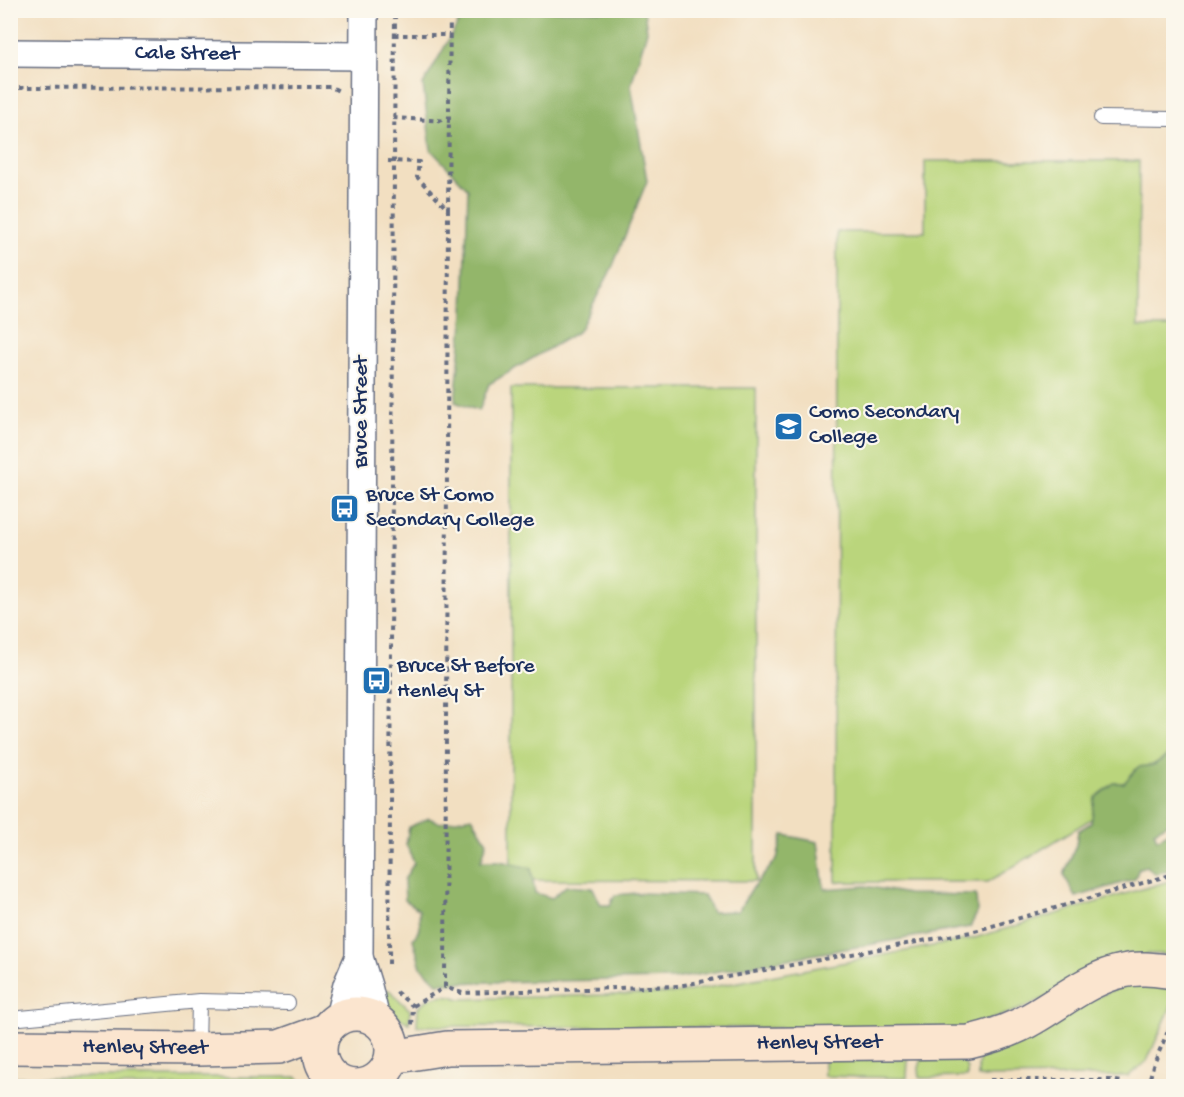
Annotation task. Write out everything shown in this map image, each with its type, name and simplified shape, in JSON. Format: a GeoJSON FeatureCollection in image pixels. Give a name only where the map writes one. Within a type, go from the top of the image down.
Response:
{"type":"FeatureCollection","features":[{"type":"Feature","properties":{"kind":"street","name":"Bruce Street"},"geometry":{"type":"LineString","coordinates":[[364,10],[359,957],[369,986],[365,1065]]}},
{"type":"Feature","properties":{"kind":"street","name":"Cale Street"},"geometry":{"type":"LineString","coordinates":[[10,53],[364,56]]}},
{"type":"Feature","properties":{"kind":"street","name":"Bruce Street"},"geometry":{"type":"LineString","coordinates":[[333,1023],[359,957]]}},
{"type":"Feature","properties":{"kind":"street","name":"Henley Street"},"geometry":{"type":"LineString","coordinates":[[10,1047],[198,1049],[279,1047],[365,1065],[447,1047],[969,1042],[994,1036],[1030,1020],[1105,976],[1123,970],[1138,969],[1173,972]]}},
{"type":"Feature","properties":{"kind":"street","name":"Henley Street"},"geometry":{"type":"LineString","coordinates":[[279,1047],[351,1013],[364,1014],[365,1065]]}},
{"type":"Feature","properties":{"kind":"street"},"geometry":{"type":"LineString","coordinates":[[333,1023],[320,1040],[319,1053],[323,1065],[365,1065]]}},
{"type":"Feature","properties":{"kind":"lane"},"geometry":{"type":"LineString","coordinates":[[1101,118],[1173,119]]}},
{"type":"Feature","properties":{"kind":"lane"},"geometry":{"type":"LineString","coordinates":[[198,1049],[200,1001]]}},
{"type":"Feature","properties":{"kind":"lane"},"geometry":{"type":"LineString","coordinates":[[10,1019],[200,1001],[288,1003]]}},
{"type":"Feature","properties":{"kind":"path"},"geometry":{"type":"LineString","coordinates":[[389,975],[394,10]]}},
{"type":"Feature","properties":{"kind":"path"},"geometry":{"type":"LineString","coordinates":[[445,987],[450,10]]}},
{"type":"Feature","properties":{"kind":"path"},"geometry":{"type":"LineString","coordinates":[[394,35],[449,35]]}},
{"type":"Feature","properties":{"kind":"path"},"geometry":{"type":"LineString","coordinates":[[10,88],[331,87],[344,93]]}},
{"type":"Feature","properties":{"kind":"path"},"geometry":{"type":"LineString","coordinates":[[393,118],[450,121]]}},
{"type":"Feature","properties":{"kind":"path"},"geometry":{"type":"LineString","coordinates":[[364,161],[419,162],[417,177],[448,210]]}},
{"type":"Feature","properties":{"kind":"path"},"geometry":{"type":"LineString","coordinates":[[445,987],[462,993],[678,986],[971,933],[1173,874]]}},
{"type":"Feature","properties":{"kind":"path"},"geometry":{"type":"LineString","coordinates":[[413,1006],[445,987]]}},
{"type":"Feature","properties":{"kind":"path"},"geometry":{"type":"LineString","coordinates":[[1148,1086],[1153,1066],[1173,1017]]}},
{"type":"Feature","properties":{"kind":"path"},"geometry":{"type":"LineString","coordinates":[[1168,1032],[1173,1034]]}},
{"type":"Feature","properties":{"kind":"path"},"geometry":{"type":"LineString","coordinates":[[990,1080],[1111,1080],[1122,1082]]}},
{"type":"Feature","properties":{"kind":"path"},"geometry":{"type":"LineString","coordinates":[[1020,1080],[1020,1086]]}},
{"type":"Feature","properties":{"kind":"green space"},"geometry":{"type":"Polygon","coordinates":[[[465,11],[644,11],[647,31],[631,85],[647,181],[612,268],[579,331],[489,384],[479,411],[455,402],[464,313],[468,189],[431,150],[423,85],[465,11]]]}},
{"type":"Feature","properties":{"kind":"green space"},"geometry":{"type":"Polygon","coordinates":[[[925,161],[1139,161],[1138,327],[1173,327],[1173,769],[988,882],[836,882],[837,232],[925,232],[925,161]]]}},
{"type":"Feature","properties":{"kind":"green space"},"geometry":{"type":"Polygon","coordinates":[[[511,388],[756,388],[756,881],[511,880],[511,388]]]}},
{"type":"Feature","properties":{"kind":"green space"},"geometry":{"type":"Polygon","coordinates":[[[1173,752],[1173,821],[1154,831],[1157,839],[1173,830],[1173,869],[1155,874],[1146,866],[1139,868],[1135,879],[1076,897],[1064,875],[1076,845],[1078,831],[1091,823],[1095,798],[1114,783],[1124,783],[1138,767],[1153,765],[1173,752]]]}},
{"type":"Feature","properties":{"kind":"green space"},"geometry":{"type":"Polygon","coordinates":[[[472,817],[487,842],[481,861],[499,861],[531,868],[535,893],[552,898],[566,886],[593,888],[601,905],[610,905],[615,895],[637,893],[704,895],[712,912],[738,911],[751,890],[777,859],[783,835],[818,842],[824,889],[865,886],[908,894],[976,895],[977,913],[970,927],[674,979],[437,983],[421,967],[413,939],[420,929],[419,910],[405,900],[404,880],[414,863],[406,844],[409,827],[429,818],[440,823],[472,817]]]}},
{"type":"Feature","properties":{"kind":"green space"},"geometry":{"type":"Polygon","coordinates":[[[1173,880],[1173,957],[1147,954],[1018,1010],[964,1029],[417,1026],[418,1008],[427,1000],[443,995],[460,999],[679,993],[971,939],[1173,880]]]}},
{"type":"Feature","properties":{"kind":"green space"},"geometry":{"type":"Polygon","coordinates":[[[1125,985],[1151,985],[1173,990],[1173,1002],[1147,1061],[1128,1076],[978,1077],[978,1066],[986,1051],[1125,985]]]}},
{"type":"Feature","properties":{"kind":"green space"},"geometry":{"type":"Polygon","coordinates":[[[381,990],[389,990],[410,1010],[409,1023],[391,1011],[381,990]]]}},
{"type":"Feature","properties":{"kind":"green space"},"geometry":{"type":"Polygon","coordinates":[[[961,1056],[967,1069],[967,1077],[920,1078],[919,1068],[922,1058],[961,1056]]]}},
{"type":"Feature","properties":{"kind":"green space"},"geometry":{"type":"Polygon","coordinates":[[[824,1059],[908,1059],[907,1078],[824,1076],[824,1059]]]}},
{"type":"Feature","properties":{"kind":"green space"},"geometry":{"type":"Polygon","coordinates":[[[11,1077],[298,1077],[305,1086],[11,1086],[11,1077]]]}},
{"type":"Feature","properties":{"kind":"place","name":"Como Secondary College"},"geometry":{"type":"Point","coordinates":[788,426]}},
{"type":"Feature","properties":{"kind":"place","name":"Bruce St Como Secondary College"},"geometry":{"type":"Point","coordinates":[345,509]}},
{"type":"Feature","properties":{"kind":"place","name":"Bruce St Before Henley St"},"geometry":{"type":"Point","coordinates":[376,680]}}]}
